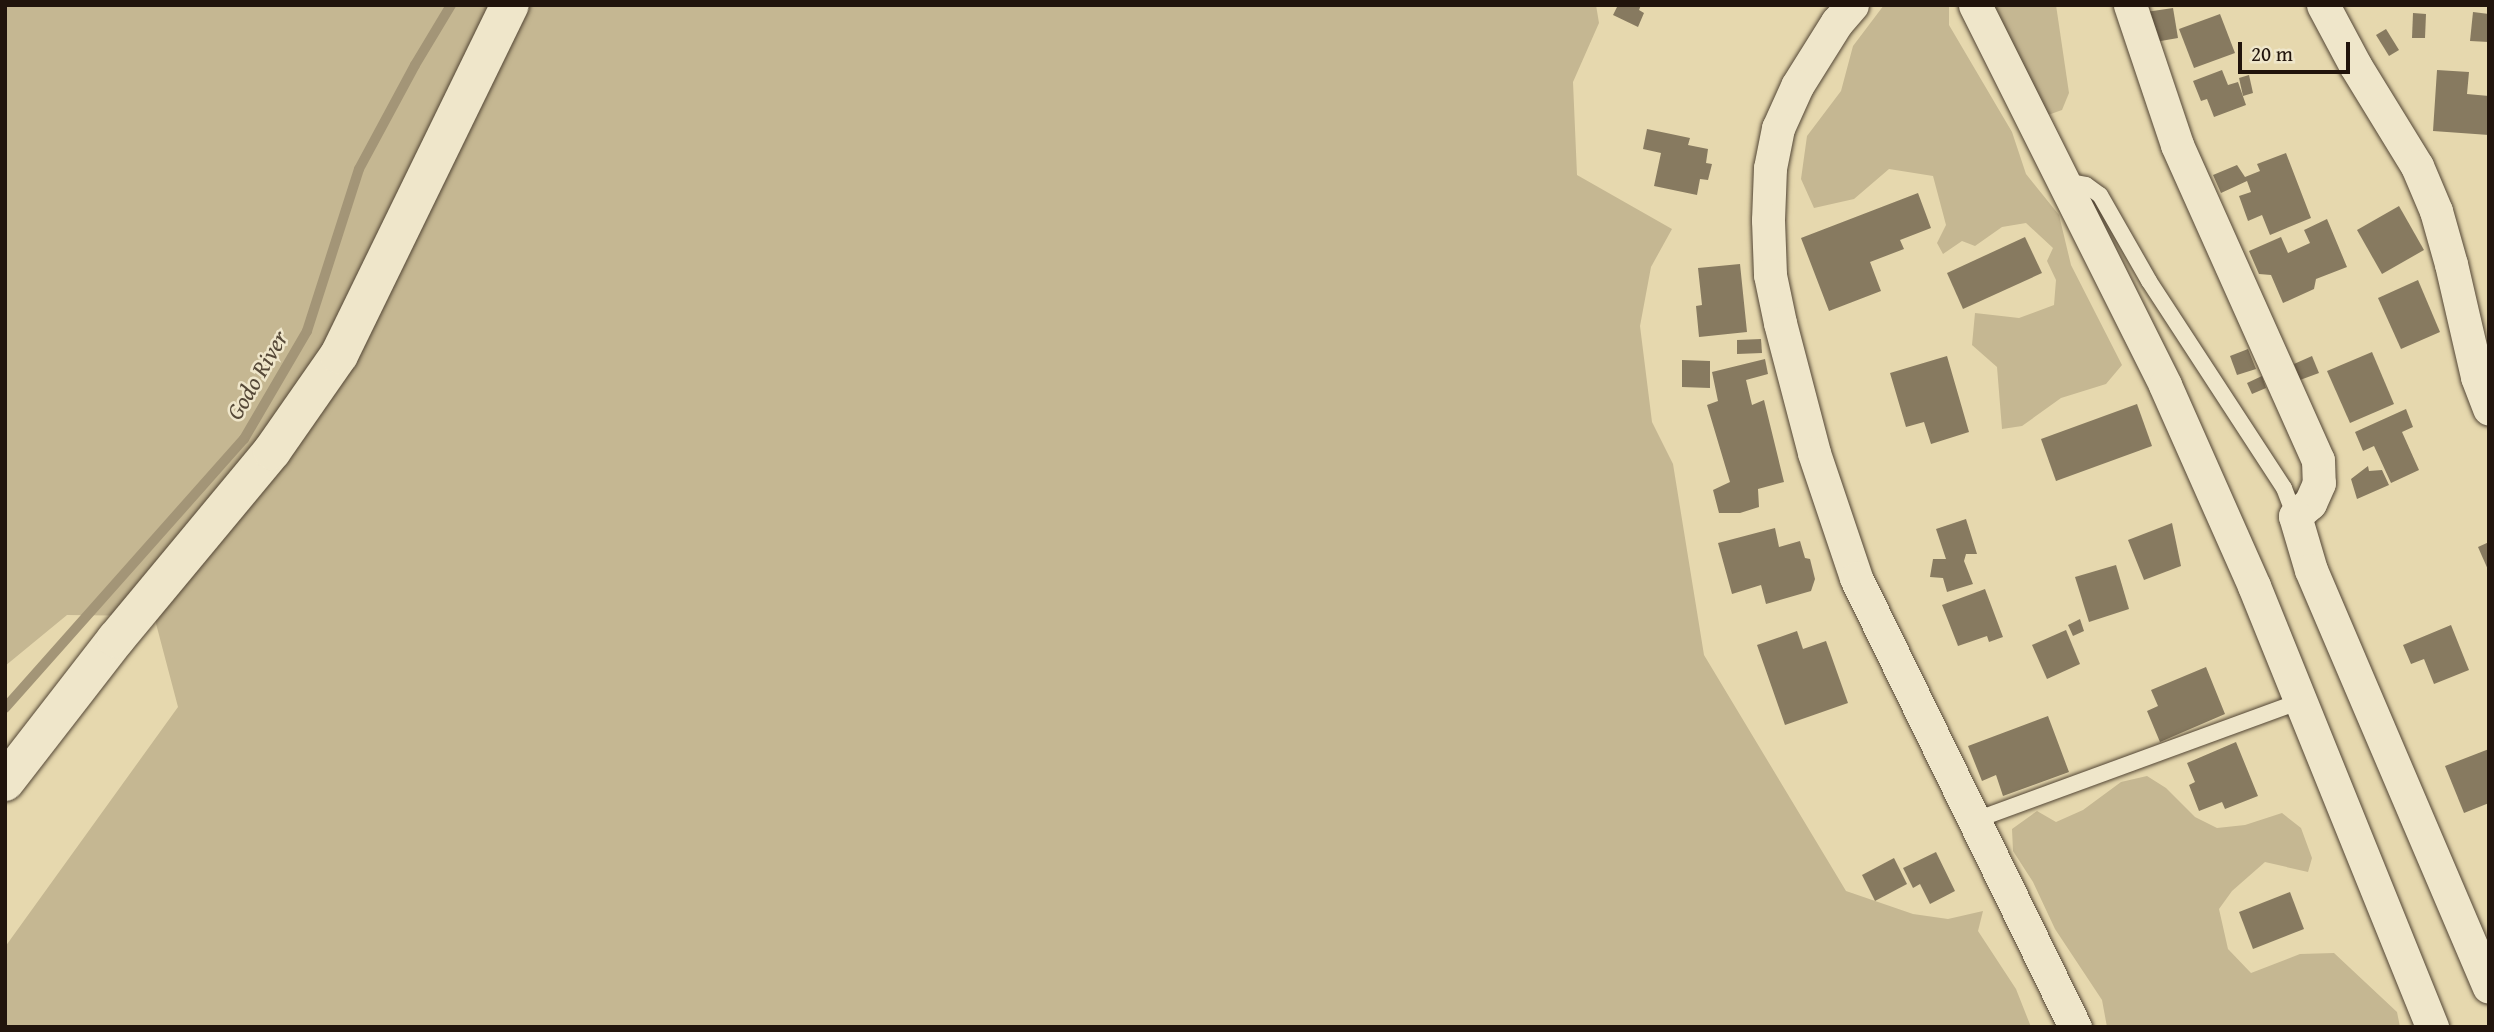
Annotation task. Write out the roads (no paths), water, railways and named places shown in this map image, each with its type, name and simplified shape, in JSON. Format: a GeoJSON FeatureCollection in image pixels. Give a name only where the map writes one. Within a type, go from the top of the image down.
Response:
{"type":"FeatureCollection","features":[{"type":"Feature","properties":{"kind":"street"},"geometry":{"type":"LineString","coordinates":[[5,782],[116,639],[272,451],[339,355],[510,5]]}},
{"type":"Feature","properties":{"kind":"street"},"geometry":{"type":"LineString","coordinates":[[1852,5],[1837,22],[1803,75],[1778,128],[1770,168],[1770,275],[1814,453],[1856,578],[2075,1027]]}},
{"type":"Feature","properties":{"kind":"street"},"geometry":{"type":"LineString","coordinates":[[1975,5],[2165,385],[2254,586],[2432,1027]]}},
{"type":"Feature","properties":{"kind":"street"},"geometry":{"type":"LineString","coordinates":[[2130,5],[2177,145],[2318,460],[2319,483],[2310,503],[2295,516],[2311,570],[2489,987]]}},
{"type":"Feature","properties":{"kind":"street"},"geometry":{"type":"LineString","coordinates":[[2323,5],[2336,32],[2417,166],[2436,212],[2452,264],[2477,377],[2489,409]]}},
{"type":"Feature","properties":{"kind":"lane"},"geometry":{"type":"LineString","coordinates":[[2064,181],[2086,186],[2100,195],[2149,281],[2284,488],[2295,516]]}},
{"type":"Feature","properties":{"kind":"lane"},"geometry":{"type":"LineString","coordinates":[[1973,821],[2301,701]]}},
{"type":"Feature","properties":{"kind":"waterway","name":"Godo River"},"geometry":{"type":"LineString","coordinates":[[5,708],[244,439],[307,331],[359,169],[451,5]]}}]}
